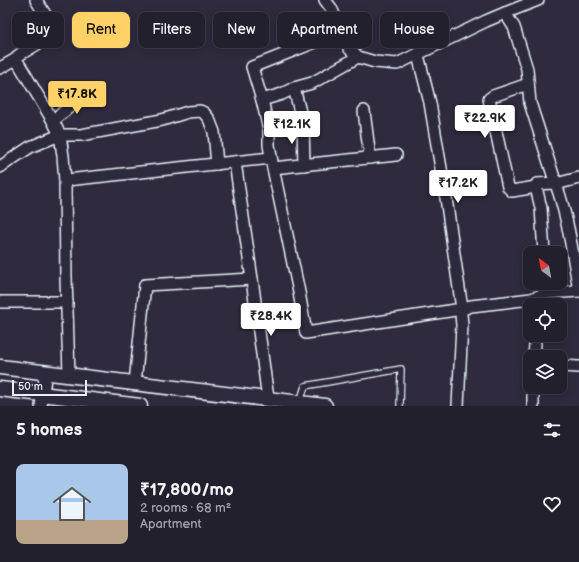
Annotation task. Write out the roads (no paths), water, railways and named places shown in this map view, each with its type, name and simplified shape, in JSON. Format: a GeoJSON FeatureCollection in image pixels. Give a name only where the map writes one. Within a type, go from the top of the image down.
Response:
{"type":"FeatureCollection","features":[{"type":"Feature","properties":{"kind":"street"},"geometry":{"type":"LineString","coordinates":[[0,68],[52,35],[55,30],[36,0]]}},
{"type":"Feature","properties":{"kind":"street"},"geometry":{"type":"LineString","coordinates":[[325,0],[333,12]]}},
{"type":"Feature","properties":{"kind":"street"},"geometry":{"type":"LineString","coordinates":[[349,48],[358,57],[374,62],[398,64],[486,21],[538,0]]}},
{"type":"Feature","properties":{"kind":"street"},"geometry":{"type":"LineString","coordinates":[[506,13],[514,27],[527,68],[530,103],[562,200],[579,291],[567,290]]}},
{"type":"Feature","properties":{"kind":"street"},"geometry":{"type":"LineString","coordinates":[[301,48],[252,67],[262,100],[268,130],[272,163],[306,333],[471,306],[531,299],[545,294],[546,290]]}},
{"type":"Feature","properties":{"kind":"street"},"geometry":{"type":"LineString","coordinates":[[418,55],[430,103],[462,308],[458,406]]}},
{"type":"Feature","properties":{"kind":"street"},"geometry":{"type":"LineString","coordinates":[[262,100],[312,83],[358,57]]}},
{"type":"Feature","properties":{"kind":"street"},"geometry":{"type":"LineString","coordinates":[[16,59],[60,135],[65,181],[69,375]]}},
{"type":"Feature","properties":{"kind":"street"},"geometry":{"type":"LineString","coordinates":[[528,84],[493,96],[489,99],[508,187],[512,191],[536,187],[537,184],[556,184],[579,178]]}},
{"type":"Feature","properties":{"kind":"street"},"geometry":{"type":"LineString","coordinates":[[294,88],[303,124],[304,165]]}},
{"type":"Feature","properties":{"kind":"street"},"geometry":{"type":"LineString","coordinates":[[53,121],[74,103],[90,93]]}},
{"type":"Feature","properties":{"kind":"street"},"geometry":{"type":"LineString","coordinates":[[1,165],[30,147],[60,135],[81,135],[162,120],[188,112],[200,111],[204,113],[209,120],[214,132],[217,164]]}},
{"type":"Feature","properties":{"kind":"street"},"geometry":{"type":"LineString","coordinates":[[364,111],[370,158]]}},
{"type":"Feature","properties":{"kind":"street"},"geometry":{"type":"LineString","coordinates":[[268,130],[303,124]]}},
{"type":"Feature","properties":{"kind":"street"},"geometry":{"type":"LineString","coordinates":[[65,181],[235,162],[304,165],[396,155]]}},
{"type":"Feature","properties":{"kind":"street"},"geometry":{"type":"LineString","coordinates":[[235,162],[268,399]]}},
{"type":"Feature","properties":{"kind":"street"},"geometry":{"type":"LineString","coordinates":[[536,187],[541,208],[544,246]]}},
{"type":"Feature","properties":{"kind":"street"},"geometry":{"type":"LineString","coordinates":[[134,383],[145,285],[252,278]]}},
{"type":"Feature","properties":{"kind":"street"},"geometry":{"type":"LineString","coordinates":[[0,302],[67,302]]}},
{"type":"Feature","properties":{"kind":"street"},"geometry":{"type":"LineString","coordinates":[[534,344],[534,350]]}},
{"type":"Feature","properties":{"kind":"street"},"geometry":{"type":"LineString","coordinates":[[567,366],[579,367]]}},
{"type":"Feature","properties":{"kind":"street"},"geometry":{"type":"LineString","coordinates":[[0,367],[325,406]]}},
{"type":"Feature","properties":{"kind":"street"},"geometry":{"type":"LineString","coordinates":[[42,400],[46,372]]}},
{"type":"Feature","properties":{"kind":"street"},"geometry":{"type":"LineString","coordinates":[[0,389],[42,400],[140,406]]}},
{"type":"Feature","properties":{"kind":"street"},"geometry":{"type":"LineString","coordinates":[[533,394],[533,406]]}},
{"type":"Feature","properties":{"kind":"lane"},"geometry":{"type":"LineString","coordinates":[[299,404],[305,386],[402,369],[400,406]]}}]}
